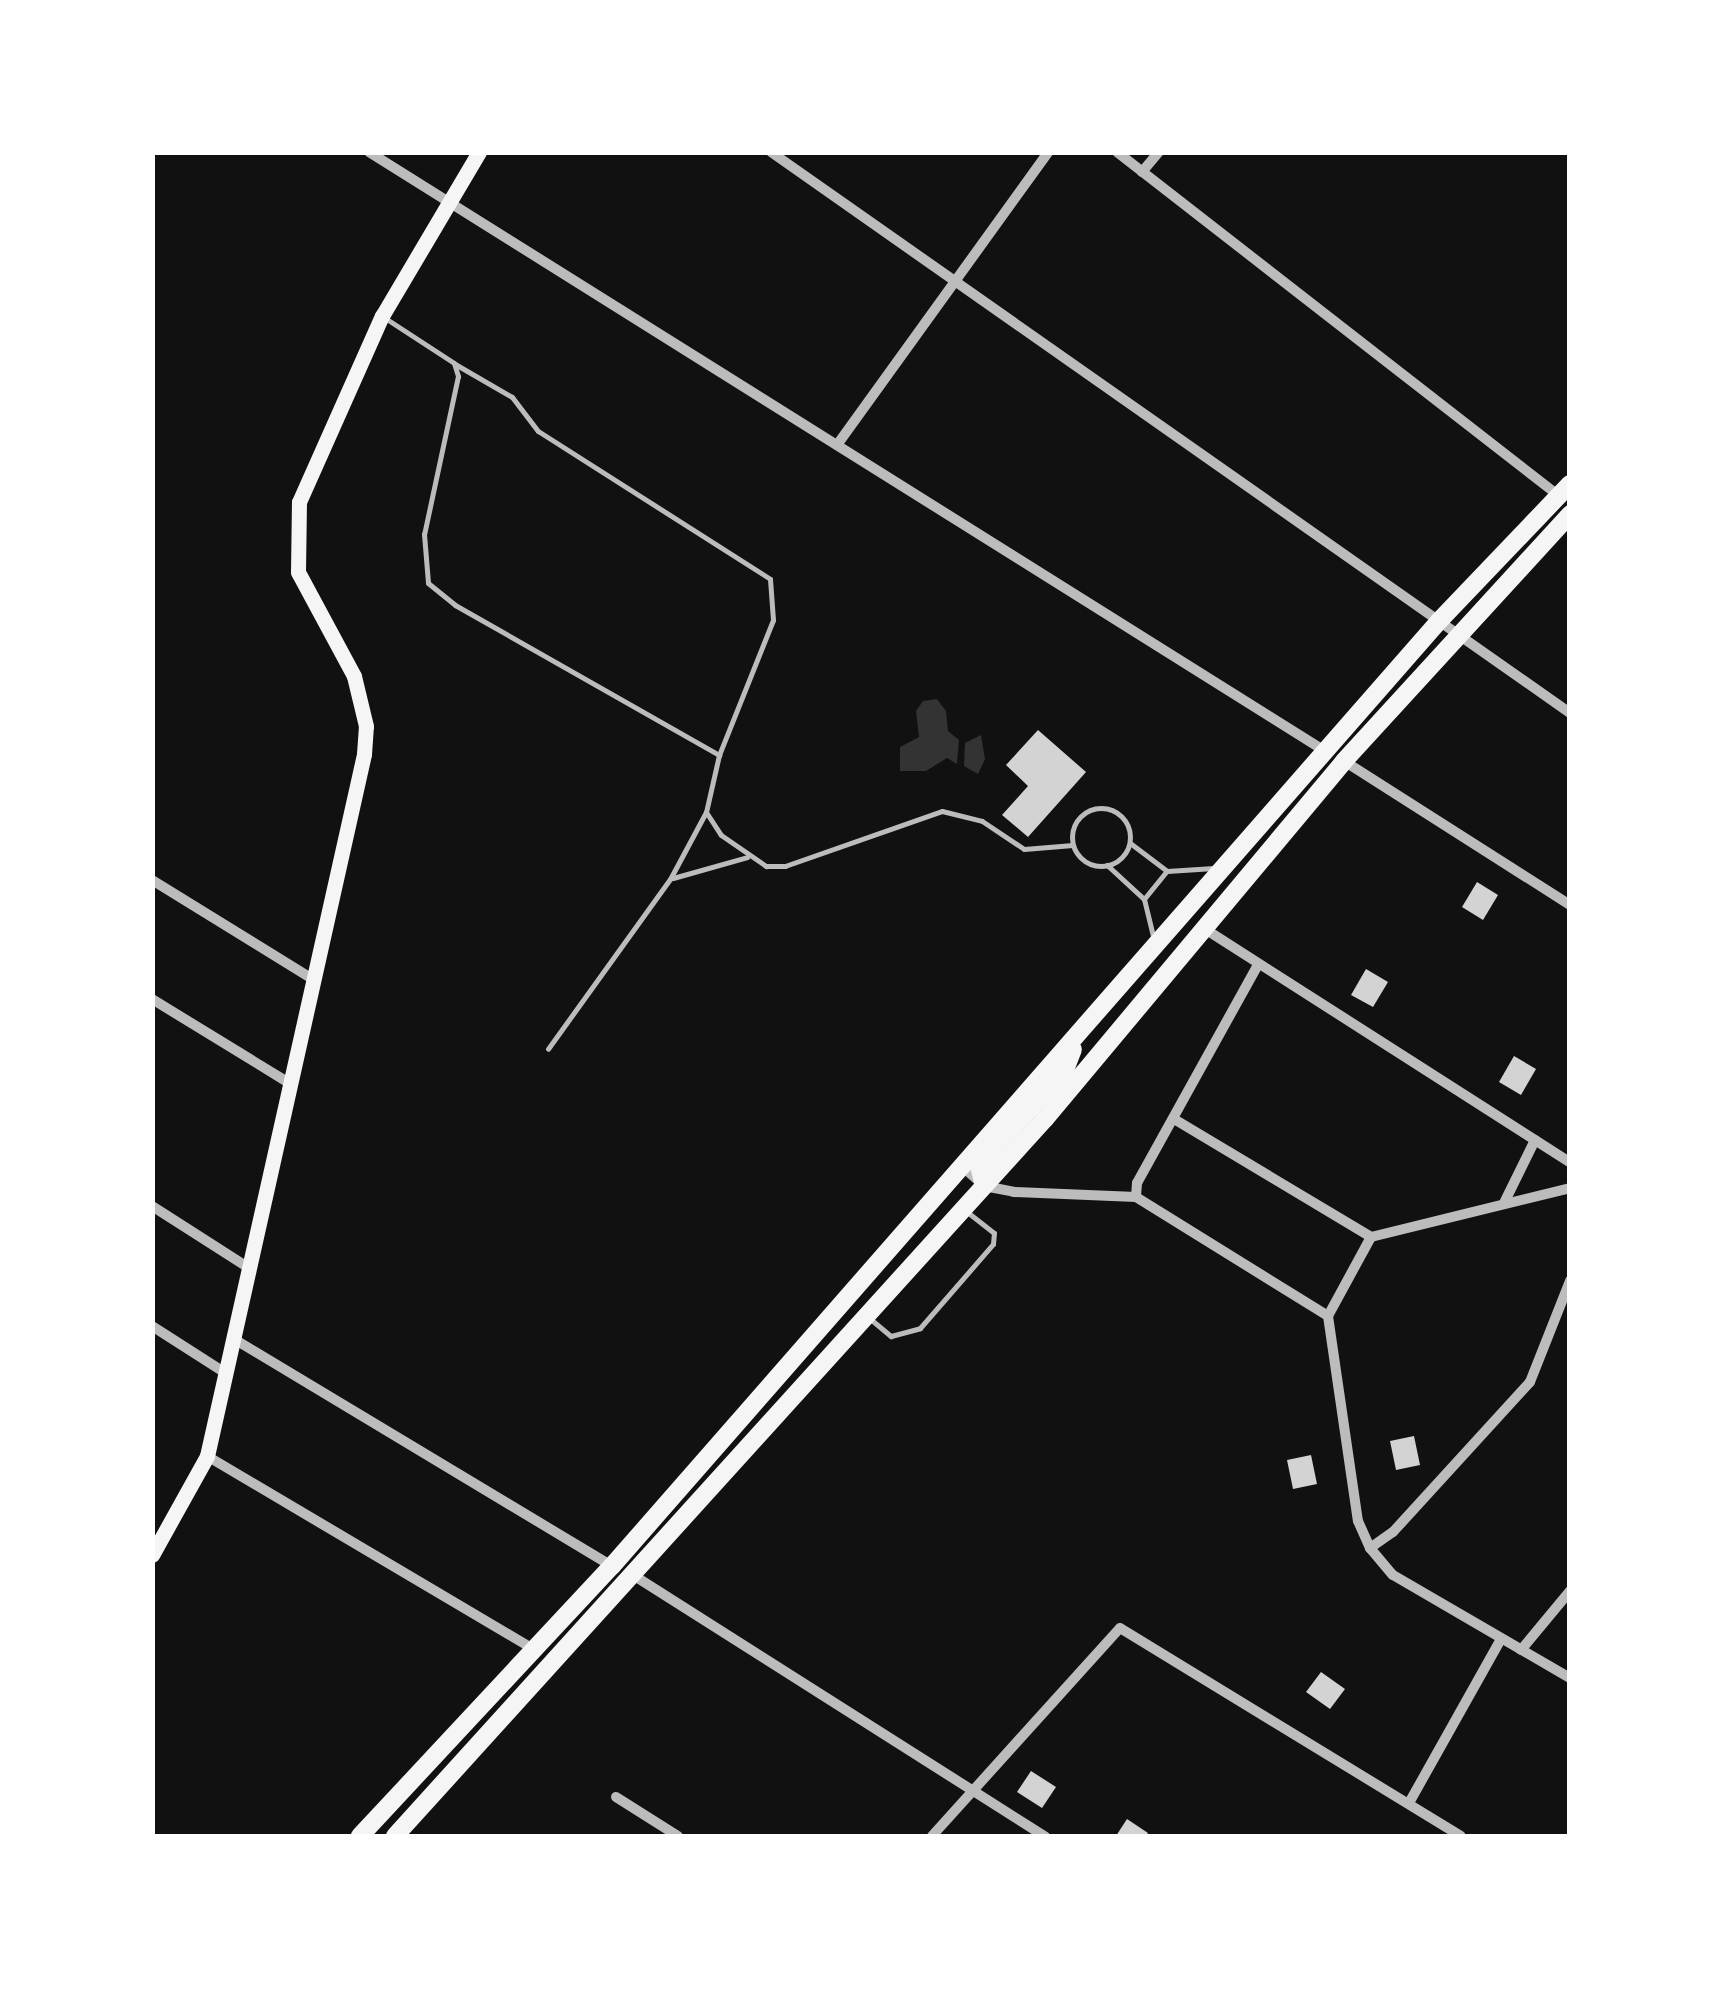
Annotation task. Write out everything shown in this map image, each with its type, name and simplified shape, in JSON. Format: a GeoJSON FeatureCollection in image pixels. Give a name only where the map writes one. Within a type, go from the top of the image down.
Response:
{"type":"FeatureCollection","features":[{"type":"Feature","properties":{"kind":"main road"},"geometry":{"type":"LineString","coordinates":[[152,1556],[207,1456],[314,980],[366,726],[354,676],[305,594],[296,528],[305,484],[382,316],[479,152]]}},
{"type":"Feature","properties":{"kind":"main road"},"geometry":{"type":"LineString","coordinates":[[360,1836],[612,1566],[1324,751],[1440,620],[1564,490]]}},
{"type":"Feature","properties":{"kind":"main road"},"geometry":{"type":"LineString","coordinates":[[395,1836],[865,1313],[964,1209],[1344,761],[1570,514]]}},
{"type":"Feature","properties":{"kind":"main road"},"geometry":{"type":"LineString","coordinates":[[984,1186],[979,1166],[1064,1070],[1079,1034]]}},
{"type":"Feature","properties":{"kind":"street"},"geometry":{"type":"LineString","coordinates":[[369,152],[1324,751]]}},
{"type":"Feature","properties":{"kind":"street"},"geometry":{"type":"LineString","coordinates":[[771,152],[1570,713]]}},
{"type":"Feature","properties":{"kind":"street"},"geometry":{"type":"LineString","coordinates":[[837,445],[1048,152]]}},
{"type":"Feature","properties":{"kind":"street"},"geometry":{"type":"LineString","coordinates":[[1117,152],[1564,490]]}},
{"type":"Feature","properties":{"kind":"street"},"geometry":{"type":"LineString","coordinates":[[1142,172],[1159,152]]}},
{"type":"Feature","properties":{"kind":"street"},"geometry":{"type":"LineString","coordinates":[[1344,761],[1570,905]]}},
{"type":"Feature","properties":{"kind":"street"},"geometry":{"type":"LineString","coordinates":[[152,880],[314,980]]}},
{"type":"Feature","properties":{"kind":"street"},"geometry":{"type":"LineString","coordinates":[[1205,929],[1570,1162]]}},
{"type":"Feature","properties":{"kind":"street"},"geometry":{"type":"LineString","coordinates":[[1136,1197],[1258,965]]}},
{"type":"Feature","properties":{"kind":"street"},"geometry":{"type":"LineString","coordinates":[[152,999],[290,1083]]}},
{"type":"Feature","properties":{"kind":"street"},"geometry":{"type":"LineString","coordinates":[[1174,1119],[1371,1237],[1570,1188]]}},
{"type":"Feature","properties":{"kind":"street"},"geometry":{"type":"LineString","coordinates":[[1505,1201],[1534,1140]]}},
{"type":"Feature","properties":{"kind":"street"},"geometry":{"type":"LineString","coordinates":[[962,1166],[984,1186],[1136,1197],[1328,1316]]}},
{"type":"Feature","properties":{"kind":"street"},"geometry":{"type":"LineString","coordinates":[[152,1206],[249,1268]]}},
{"type":"Feature","properties":{"kind":"street"},"geometry":{"type":"LineString","coordinates":[[1371,1237],[1328,1316],[1358,1521],[1370,1548],[1392,1575],[1570,1678]]}},
{"type":"Feature","properties":{"kind":"street"},"geometry":{"type":"LineString","coordinates":[[1370,1548],[1393,1532],[1530,1382],[1570,1282]]}},
{"type":"Feature","properties":{"kind":"street"},"geometry":{"type":"LineString","coordinates":[[152,1326],[227,1374]]}},
{"type":"Feature","properties":{"kind":"street"},"geometry":{"type":"LineString","coordinates":[[234,1338],[612,1566]]}},
{"type":"Feature","properties":{"kind":"street"},"geometry":{"type":"LineString","coordinates":[[207,1456],[536,1650]]}},
{"type":"Feature","properties":{"kind":"street"},"geometry":{"type":"LineString","coordinates":[[633,1575],[1044,1836]]}},
{"type":"Feature","properties":{"kind":"street"},"geometry":{"type":"LineString","coordinates":[[1520,1650],[1570,1591]]}},
{"type":"Feature","properties":{"kind":"street"},"geometry":{"type":"LineString","coordinates":[[932,1836],[968,1790],[1120,1628],[1461,1836]]}},
{"type":"Feature","properties":{"kind":"street"},"geometry":{"type":"LineString","coordinates":[[1409,1803],[1501,1639]]}},
{"type":"Feature","properties":{"kind":"street"},"geometry":{"type":"LineString","coordinates":[[616,1797],[678,1836]]}},
{"type":"Feature","properties":{"kind":"lane"},"geometry":{"type":"LineString","coordinates":[[382,316],[512,397],[538,431],[770,579],[773,620],[719,755],[706,812],[670,879],[548,1050]]}},
{"type":"Feature","properties":{"kind":"lane"},"geometry":{"type":"LineString","coordinates":[[454,363],[458,396],[424,534],[428,583],[454,605],[719,755]]}},
{"type":"Feature","properties":{"kind":"lane"},"geometry":{"type":"LineString","coordinates":[[1073,845],[1079,818],[1096,808],[1122,817],[1130,843],[1167,870],[1226,865]]}},
{"type":"Feature","properties":{"kind":"lane"},"geometry":{"type":"LineString","coordinates":[[670,879],[748,857],[786,866],[942,811],[982,820],[1024,850],[1073,845]]}},
{"type":"Feature","properties":{"kind":"lane"},"geometry":{"type":"LineString","coordinates":[[706,812],[748,857]]}},
{"type":"Feature","properties":{"kind":"lane"},"geometry":{"type":"LineString","coordinates":[[1108,866],[1130,843]]}},
{"type":"Feature","properties":{"kind":"lane"},"geometry":{"type":"LineString","coordinates":[[1073,845],[1090,864],[1108,866],[1144,899],[1156,947]]}},
{"type":"Feature","properties":{"kind":"lane"},"geometry":{"type":"LineString","coordinates":[[1144,899],[1167,870]]}},
{"type":"Feature","properties":{"kind":"lane"},"geometry":{"type":"LineString","coordinates":[[865,1313],[891,1336],[920,1328],[993,1244],[989,1228],[964,1209]]}},
{"type":"Feature","properties":{"kind":"shaded area"},"geometry":{"type":"Polygon","coordinates":[[[937,699],[946,711],[948,731],[959,740],[957,764],[947,758],[926,771],[900,771],[900,747],[919,737],[916,711],[923,701],[937,699]]]}},
{"type":"Feature","properties":{"kind":"shaded area"},"geometry":{"type":"Polygon","coordinates":[[[981,735],[985,759],[978,774],[964,766],[965,743],[981,735]]]}},
{"type":"Feature","properties":{"kind":"building"},"geometry":{"type":"Polygon","coordinates":[[[1038,730],[1086,772],[1028,837],[1002,815],[1028,786],[1006,765],[1038,730]]]}},
{"type":"Feature","properties":{"kind":"building"},"geometry":{"type":"Polygon","coordinates":[[[1477,882],[1498,895],[1483,920],[1462,907],[1477,882]]]}},
{"type":"Feature","properties":{"kind":"building"},"geometry":{"type":"Polygon","coordinates":[[[1366,969],[1388,982],[1373,1007],[1351,995],[1366,969]]]}},
{"type":"Feature","properties":{"kind":"building"},"geometry":{"type":"Polygon","coordinates":[[[1514,1056],[1536,1069],[1521,1095],[1499,1082],[1514,1056]]]}},
{"type":"Feature","properties":{"kind":"building"},"geometry":{"type":"Polygon","coordinates":[[[1414,1436],[1420,1465],[1396,1470],[1390,1441],[1414,1436]]]}},
{"type":"Feature","properties":{"kind":"building"},"geometry":{"type":"Polygon","coordinates":[[[1311,1455],[1317,1484],[1293,1489],[1287,1460],[1311,1455]]]}},
{"type":"Feature","properties":{"kind":"building"},"geometry":{"type":"Polygon","coordinates":[[[1321,1672],[1345,1689],[1330,1709],[1306,1692],[1321,1672]]]}},
{"type":"Feature","properties":{"kind":"building"},"geometry":{"type":"Polygon","coordinates":[[[1031,1771],[1056,1787],[1042,1808],[1017,1792],[1031,1771]]]}},
{"type":"Feature","properties":{"kind":"building"},"geometry":{"type":"Polygon","coordinates":[[[1127,1819],[1148,1833],[1146,1836],[1116,1836],[1127,1819]]]}}]}
